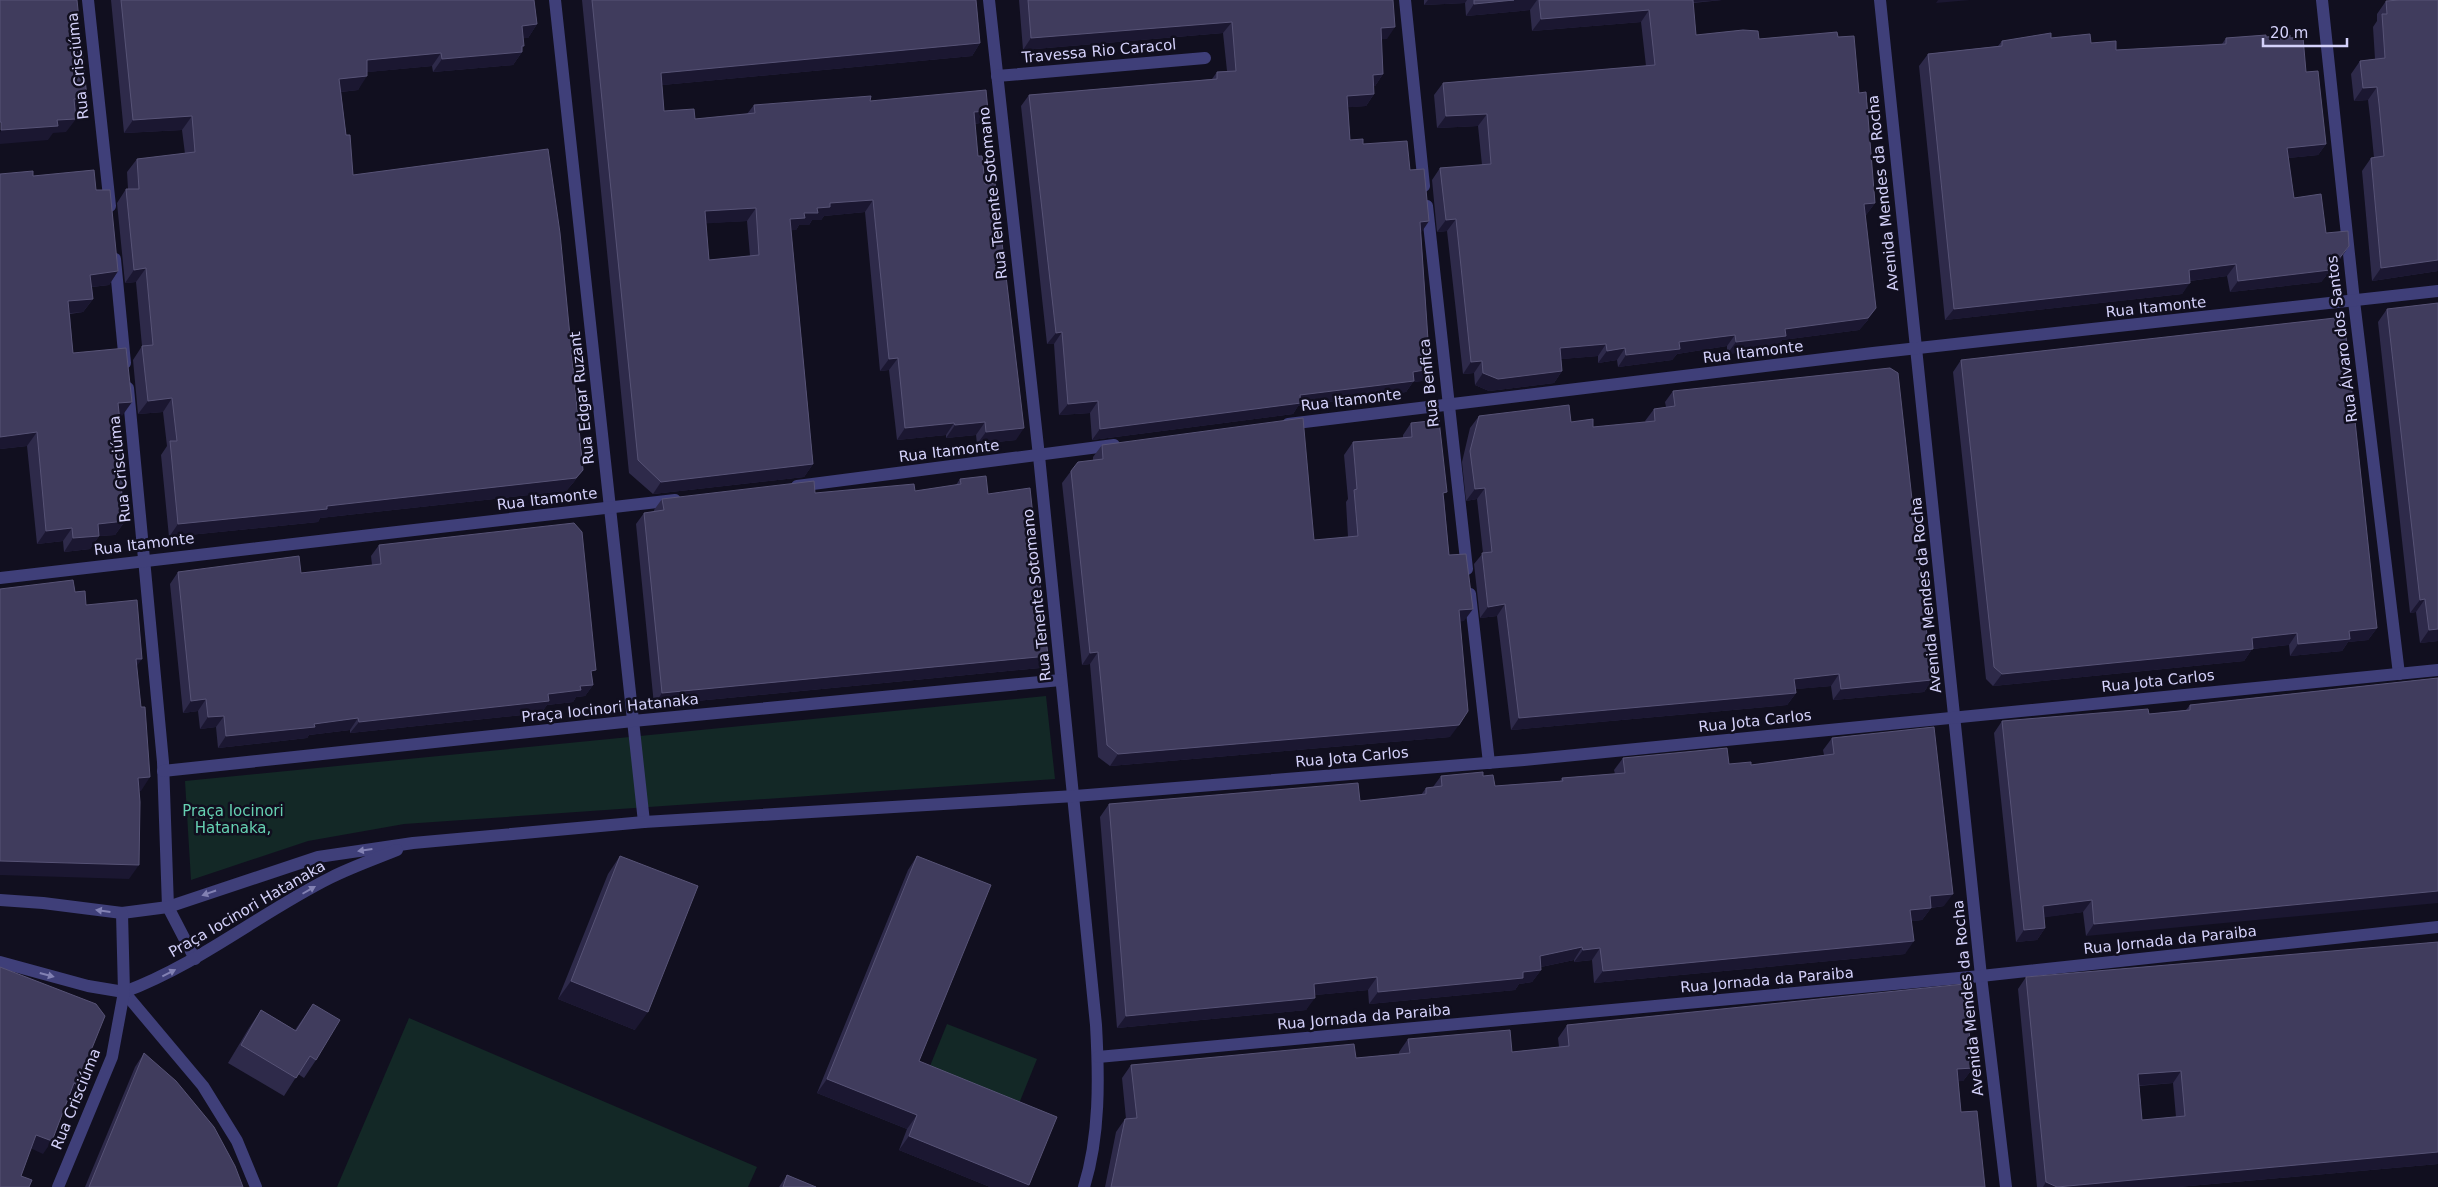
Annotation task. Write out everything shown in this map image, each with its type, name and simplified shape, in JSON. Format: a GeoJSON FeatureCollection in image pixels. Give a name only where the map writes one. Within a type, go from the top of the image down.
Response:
{"type":"FeatureCollection","features":[{"type":"Feature","properties":{"kind":"street","name":"Rua Crisciúma"},"geometry":{"type":"LineString","coordinates":[[88,0],[111,216]]}},
{"type":"Feature","properties":{"kind":"street","name":"Rua Edgar Ruzant"},"geometry":{"type":"LineString","coordinates":[[556,0],[644,822]]}},
{"type":"Feature","properties":{"kind":"street","name":"Rua Tenente Sotomano"},"geometry":{"type":"LineString","coordinates":[[989,0],[1039,456],[1074,796],[1098,1057],[1095,1136],[1084,1187]]}},
{"type":"Feature","properties":{"kind":"street","name":"Rua Benfica"},"geometry":{"type":"LineString","coordinates":[[1405,0],[1447,405],[1489,763]]}},
{"type":"Feature","properties":{"kind":"street","name":"Avenida Mendes da Rocha"},"geometry":{"type":"LineString","coordinates":[[1880,0],[1981,976],[2006,1187]]}},
{"type":"Feature","properties":{"kind":"street","name":"Rua Álvaro dos Santos"},"geometry":{"type":"LineString","coordinates":[[2322,0],[2354,301],[2399,674]]}},
{"type":"Feature","properties":{"kind":"street","name":"Travessa Rio Caracol"},"geometry":{"type":"LineString","coordinates":[[997,76],[1205,58]]}},
{"type":"Feature","properties":{"kind":"street","name":"Rua Crisciúma"},"geometry":{"type":"LineString","coordinates":[[113,243],[145,560],[162,771],[168,907],[195,959]]}},
{"type":"Feature","properties":{"kind":"street","name":"Rua Itamonte"},"geometry":{"type":"LineString","coordinates":[[1278,425],[1916,348],[2438,292]]}},
{"type":"Feature","properties":{"kind":"street","name":"Rua Itamonte"},"geometry":{"type":"LineString","coordinates":[[787,487],[1125,444]]}},
{"type":"Feature","properties":{"kind":"street","name":"Rua Itamonte"},"geometry":{"type":"LineString","coordinates":[[0,578],[690,498]]}},
{"type":"Feature","properties":{"kind":"street","name":"Rua Jota Carlos"},"geometry":{"type":"LineString","coordinates":[[1074,796],[1489,763],[2438,670]]}},
{"type":"Feature","properties":{"kind":"street","name":"Praça Iocinori Hatanaka"},"geometry":{"type":"LineString","coordinates":[[162,771],[633,721],[1061,680]]}},
{"type":"Feature","properties":{"kind":"street","name":"Praça Iocinori Hatanaka"},"geometry":{"type":"LineString","coordinates":[[0,900],[43,903],[122,914],[168,907],[318,857],[413,843],[644,822],[1074,796]]}},
{"type":"Feature","properties":{"kind":"street","name":"Praça Iocinori Hatanaka"},"geometry":{"type":"LineString","coordinates":[[124,992],[147,983],[195,959],[331,878],[413,843]]}},
{"type":"Feature","properties":{"kind":"street","name":"Rua Crisciúma"},"geometry":{"type":"LineString","coordinates":[[58,1187],[112,1056],[124,992],[122,914]]}},
{"type":"Feature","properties":{"kind":"street","name":"Rua Jornada da Paraiba"},"geometry":{"type":"LineString","coordinates":[[1098,1057],[1981,976],[2438,927]]}},
{"type":"Feature","properties":{"kind":"street"},"geometry":{"type":"LineString","coordinates":[[0,962],[88,986],[124,992],[203,1086],[237,1141],[256,1187]]}},
{"type":"Feature","properties":{"kind":"green space","name":"Praça Iocinori Hatanaka,"},"geometry":{"type":"Polygon","coordinates":[[[1046,696],[1055,779],[404,824],[308,841],[191,880],[185,781],[1046,696]]]}},
{"type":"Feature","properties":{"kind":"green space"},"geometry":{"type":"Polygon","coordinates":[[[409,1018],[757,1167],[748,1187],[337,1187],[409,1018]]]}},
{"type":"Feature","properties":{"kind":"green space"},"geometry":{"type":"Polygon","coordinates":[[[947,1024],[1037,1059],[1016,1111],[926,1076],[947,1024]]]}},
{"type":"Feature","properties":{"kind":"building"},"geometry":{"type":"Polygon","coordinates":[[[0,0],[77,0],[87,98],[74,99],[76,119],[57,120],[58,126],[1,130],[0,0]]]}},
{"type":"Feature","properties":{"kind":"building"},"geometry":{"type":"Polygon","coordinates":[[[121,0],[534,0],[537,24],[522,26],[524,46],[522,46],[522,52],[442,59],[441,53],[367,60],[367,76],[339,79],[346,135],[350,135],[353,175],[548,149],[560,233],[583,470],[576,478],[327,506],[327,509],[178,524],[170,441],[177,441],[172,398],[148,401],[142,346],[153,345],[146,268],[134,270],[126,189],[139,189],[137,159],[195,152],[192,116],[133,120],[121,0]]]}},
{"type":"Feature","properties":{"kind":"building"},"geometry":{"type":"Polygon","coordinates":[[[592,0],[976,0],[980,43],[661,73],[664,111],[694,109],[695,119],[755,113],[754,105],[871,96],[870,101],[986,90],[988,111],[974,112],[978,156],[982,156],[985,184],[995,183],[1024,428],[986,432],[985,422],[905,428],[898,358],[889,359],[873,200],[830,203],[830,207],[817,208],[818,213],[804,213],[805,218],[790,219],[813,464],[661,482],[638,460],[592,0]],[[756,208],[705,211],[709,260],[759,255],[756,208]]]}},
{"type":"Feature","properties":{"kind":"building"},"geometry":{"type":"Polygon","coordinates":[[[1028,0],[1393,0],[1395,27],[1381,28],[1383,74],[1373,75],[1374,94],[1347,96],[1350,140],[1363,139],[1363,144],[1407,141],[1410,170],[1424,169],[1429,221],[1420,222],[1430,369],[1413,372],[1414,381],[1300,395],[1301,403],[1100,429],[1098,401],[1068,404],[1062,332],[1056,333],[1029,95],[1217,79],[1217,72],[1236,71],[1232,22],[1031,38],[1028,0]]]}},
{"type":"Feature","properties":{"kind":"building"},"geometry":{"type":"Polygon","coordinates":[[[1474,0],[1514,0],[1474,4],[1474,0]]]}},
{"type":"Feature","properties":{"kind":"building"},"geometry":{"type":"Polygon","coordinates":[[[1539,0],[1693,0],[1696,35],[1743,30],[1758,31],[1759,39],[1837,32],[1838,37],[1854,36],[1859,93],[1866,92],[1875,203],[1864,204],[1876,308],[1868,318],[1785,329],[1786,336],[1736,342],[1735,335],[1679,342],[1680,349],[1626,355],[1625,348],[1607,351],[1606,344],[1560,348],[1562,371],[1498,379],[1483,373],[1482,361],[1471,362],[1456,219],[1446,220],[1440,168],[1491,164],[1487,114],[1446,116],[1443,83],[1655,65],[1649,10],[1541,19],[1539,0]]]}},
{"type":"Feature","properties":{"kind":"building"},"geometry":{"type":"Polygon","coordinates":[[[2438,0],[2438,260],[2381,268],[2371,158],[2384,156],[2379,104],[2377,87],[2363,88],[2360,61],[2385,58],[2382,14],[2387,14],[2386,1],[2438,0]]]}},
{"type":"Feature","properties":{"kind":"building"},"geometry":{"type":"Polygon","coordinates":[[[2051,33],[2051,38],[2090,34],[2091,43],[2116,41],[2116,50],[2226,44],[2226,38],[2266,35],[2266,37],[2290,35],[2290,38],[2303,37],[2306,72],[2318,71],[2326,144],[2287,148],[2294,198],[2321,194],[2326,233],[2348,231],[2349,246],[2330,270],[2238,281],[2236,264],[2189,270],[2190,283],[1954,309],[1928,54],[2002,46],[2002,41],[2051,33]]]}},
{"type":"Feature","properties":{"kind":"building"},"geometry":{"type":"Polygon","coordinates":[[[94,170],[96,190],[110,190],[118,271],[90,275],[93,299],[68,301],[73,353],[126,348],[132,402],[118,403],[127,486],[121,486],[125,521],[98,524],[99,536],[73,538],[72,528],[46,531],[37,432],[0,437],[0,174],[33,171],[33,176],[94,170]]]}},
{"type":"Feature","properties":{"kind":"building"},"geometry":{"type":"Polygon","coordinates":[[[2438,303],[2438,629],[2429,630],[2425,599],[2420,600],[2387,309],[2438,303]]]}},
{"type":"Feature","properties":{"kind":"building"},"geometry":{"type":"Polygon","coordinates":[[[2344,317],[2377,628],[2349,631],[2350,639],[2298,644],[2297,633],[2252,638],[2253,649],[2002,674],[1994,667],[1961,360],[2344,317]]]}},
{"type":"Feature","properties":{"kind":"building"},"geometry":{"type":"Polygon","coordinates":[[[1890,368],[1898,373],[1932,680],[1841,689],[1839,674],[1794,679],[1796,693],[1519,718],[1505,604],[1488,607],[1482,553],[1492,552],[1485,488],[1475,489],[1470,451],[1479,416],[1569,405],[1571,422],[1593,419],[1593,427],[1655,421],[1654,409],[1675,406],[1673,391],[1890,368]]]}},
{"type":"Feature","properties":{"kind":"building"},"geometry":{"type":"Polygon","coordinates":[[[1303,418],[1314,540],[1358,536],[1354,490],[1357,489],[1353,442],[1412,437],[1411,423],[1439,420],[1447,492],[1443,493],[1449,555],[1466,554],[1473,609],[1459,610],[1468,711],[1459,725],[1118,754],[1107,745],[1098,652],[1090,653],[1071,471],[1078,462],[1103,459],[1102,445],[1303,418]]]}},
{"type":"Feature","properties":{"kind":"building"},"geometry":{"type":"Polygon","coordinates":[[[986,476],[988,494],[1030,488],[1048,656],[662,693],[644,513],[664,510],[662,499],[814,481],[815,493],[914,484],[915,491],[961,484],[960,479],[986,476]]]}},
{"type":"Feature","properties":{"kind":"building"},"geometry":{"type":"Polygon","coordinates":[[[574,523],[582,532],[596,670],[591,671],[593,685],[580,686],[581,690],[548,694],[549,701],[359,722],[358,718],[314,724],[315,727],[226,736],[224,716],[208,717],[206,699],[191,701],[178,572],[299,556],[301,573],[381,564],[379,545],[574,523]]]}},
{"type":"Feature","properties":{"kind":"building"},"geometry":{"type":"Polygon","coordinates":[[[73,580],[75,592],[85,591],[86,605],[137,600],[142,659],[136,659],[141,707],[145,707],[150,777],[138,778],[140,802],[139,865],[0,861],[0,589],[73,580]]]}},
{"type":"Feature","properties":{"kind":"building"},"geometry":{"type":"Polygon","coordinates":[[[2438,678],[2438,891],[2094,924],[2092,900],[2043,906],[2045,928],[2024,930],[2002,721],[2148,709],[2149,714],[2190,710],[2190,705],[2438,678]]]}},
{"type":"Feature","properties":{"kind":"building"},"geometry":{"type":"Polygon","coordinates":[[[1934,727],[1953,894],[1930,896],[1931,908],[1910,910],[1914,941],[1603,971],[1600,948],[1583,950],[1582,947],[1540,956],[1541,970],[1523,972],[1523,978],[1378,992],[1377,977],[1314,984],[1315,998],[1126,1016],[1109,804],[1358,783],[1360,801],[1426,794],[1426,788],[1442,786],[1441,776],[1483,772],[1483,776],[1493,775],[1495,786],[1563,781],[1562,778],[1625,773],[1623,758],[1727,748],[1729,764],[1751,762],[1751,765],[1834,754],[1832,738],[1934,727]]]}},
{"type":"Feature","properties":{"kind":"building"},"geometry":{"type":"Polygon","coordinates":[[[620,856],[698,886],[648,1012],[571,981],[620,856]]]}},
{"type":"Feature","properties":{"kind":"building"},"geometry":{"type":"Polygon","coordinates":[[[917,856],[991,885],[919,1061],[1057,1117],[1029,1185],[909,1136],[917,1115],[827,1079],[917,856]]]}},
{"type":"Feature","properties":{"kind":"building"},"geometry":{"type":"Polygon","coordinates":[[[2438,942],[2438,1152],[2057,1187],[2046,1182],[2026,977],[2438,942]],[[2181,1071],[2138,1074],[2142,1120],[2185,1116],[2181,1071]]]}},
{"type":"Feature","properties":{"kind":"building"},"geometry":{"type":"Polygon","coordinates":[[[0,967],[96,1004],[105,1016],[77,1085],[74,1083],[52,1141],[36,1135],[21,1176],[32,1180],[29,1187],[0,1187],[0,967]]]}},
{"type":"Feature","properties":{"kind":"building"},"geometry":{"type":"Polygon","coordinates":[[[1964,984],[1973,1068],[1957,1069],[1961,1112],[1977,1111],[1985,1187],[1111,1187],[1125,1119],[1137,1118],[1131,1065],[1354,1044],[1356,1058],[1410,1053],[1408,1039],[1510,1030],[1512,1052],[1569,1046],[1567,1025],[1964,984]]]}},
{"type":"Feature","properties":{"kind":"building"},"geometry":{"type":"Polygon","coordinates":[[[313,1004],[340,1020],[316,1060],[310,1056],[296,1078],[241,1045],[261,1010],[296,1031],[313,1004]]]}},
{"type":"Feature","properties":{"kind":"building"},"geometry":{"type":"Polygon","coordinates":[[[144,1053],[176,1081],[214,1127],[235,1166],[243,1187],[89,1187],[144,1053]]]}},
{"type":"Feature","properties":{"kind":"building"},"geometry":{"type":"Polygon","coordinates":[[[787,1175],[816,1187],[783,1187],[787,1175]]]}}]}
